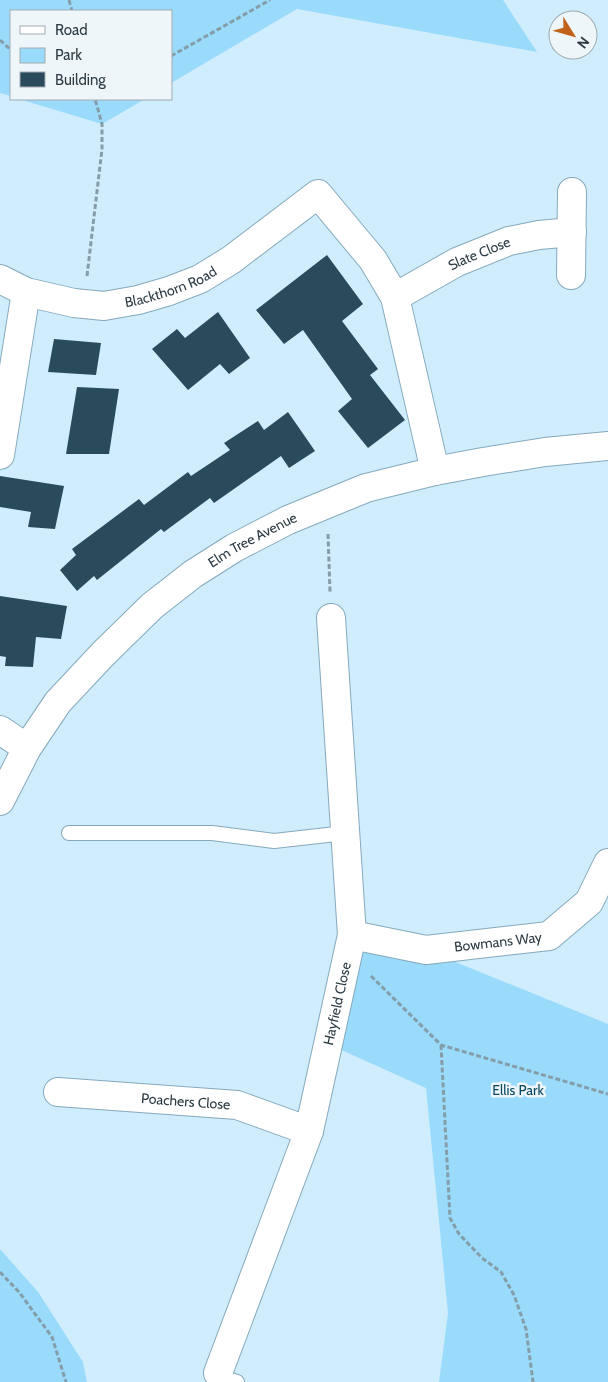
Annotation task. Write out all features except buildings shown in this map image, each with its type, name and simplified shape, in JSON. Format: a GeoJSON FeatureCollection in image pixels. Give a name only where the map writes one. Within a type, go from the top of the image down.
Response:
{"type":"FeatureCollection","features":[{"type":"Feature","properties":{"kind":"street","name":"Blackthorn Road"},"geometry":{"type":"LineString","coordinates":[[0,279],[26,292],[74,303],[104,306],[170,292],[200,279],[231,260],[312,186],[373,260],[395,298],[435,471]]}},
{"type":"Feature","properties":{"kind":"street"},"geometry":{"type":"LineString","coordinates":[[571,275],[572,192]]}},
{"type":"Feature","properties":{"kind":"street","name":"Slate Close"},"geometry":{"type":"LineString","coordinates":[[395,298],[458,262],[509,241],[539,235],[572,232]]}},
{"type":"Feature","properties":{"kind":"street"},"geometry":{"type":"LineString","coordinates":[[0,455],[26,292]]}},
{"type":"Feature","properties":{"kind":"street","name":"Elm Tree Avenue"},"geometry":{"type":"LineString","coordinates":[[0,801],[27,748],[58,702],[152,606],[193,574],[234,548],[288,520],[366,488],[435,471],[483,462],[545,452],[608,446]]}},
{"type":"Feature","properties":{"kind":"street","name":"Hayfield Close"},"geometry":{"type":"LineString","coordinates":[[224,1379],[309,1131],[350,944],[331,618]]}},
{"type":"Feature","properties":{"kind":"street"},"geometry":{"type":"LineString","coordinates":[[0,730],[27,748]]}},
{"type":"Feature","properties":{"kind":"street","name":"Bowmans Way"},"geometry":{"type":"LineString","coordinates":[[350,944],[426,950],[549,936],[589,902],[608,863]]}},
{"type":"Feature","properties":{"kind":"street","name":"Poachers Close"},"geometry":{"type":"LineString","coordinates":[[58,1092],[237,1105],[309,1131]]}},
{"type":"Feature","properties":{"kind":"lane"},"geometry":{"type":"LineString","coordinates":[[70,833],[212,833],[274,841],[345,833]]}},
{"type":"Feature","properties":{"kind":"path"},"geometry":{"type":"LineString","coordinates":[[172,55],[270,0]]}},
{"type":"Feature","properties":{"kind":"path"},"geometry":{"type":"LineString","coordinates":[[0,40],[10,49]]}},
{"type":"Feature","properties":{"kind":"path"},"geometry":{"type":"LineString","coordinates":[[84,304],[102,149],[102,124],[95,100]]}},
{"type":"Feature","properties":{"kind":"path"},"geometry":{"type":"LineString","coordinates":[[326,503],[331,618]]}},
{"type":"Feature","properties":{"kind":"path"},"geometry":{"type":"LineString","coordinates":[[350,944],[441,1045],[608,1094]]}},
{"type":"Feature","properties":{"kind":"path"},"geometry":{"type":"LineString","coordinates":[[441,1045],[450,1218],[459,1234],[482,1258],[501,1272],[514,1295],[526,1329],[534,1382]]}},
{"type":"Feature","properties":{"kind":"path"},"geometry":{"type":"LineString","coordinates":[[0,1272],[19,1292],[52,1337],[66,1382]]}},
{"type":"Feature","properties":{"kind":"green space"},"geometry":{"type":"Polygon","coordinates":[[[0,0],[503,0],[537,52],[297,9],[172,82],[172,10],[10,10],[10,96],[0,93],[0,0]]]}},
{"type":"Feature","properties":{"kind":"green space"},"geometry":{"type":"Polygon","coordinates":[[[22,100],[143,100],[102,124],[22,100]]]}},
{"type":"Feature","properties":{"kind":"green space","name":"Ellis Park"},"geometry":{"type":"Polygon","coordinates":[[[352,935],[426,950],[608,1024],[608,1382],[439,1382],[448,1313],[426,1088],[328,1044],[352,935]]]}},
{"type":"Feature","properties":{"kind":"green space"},"geometry":{"type":"Polygon","coordinates":[[[0,1249],[38,1292],[83,1362],[87,1382],[0,1382],[0,1249]]]}}]}
